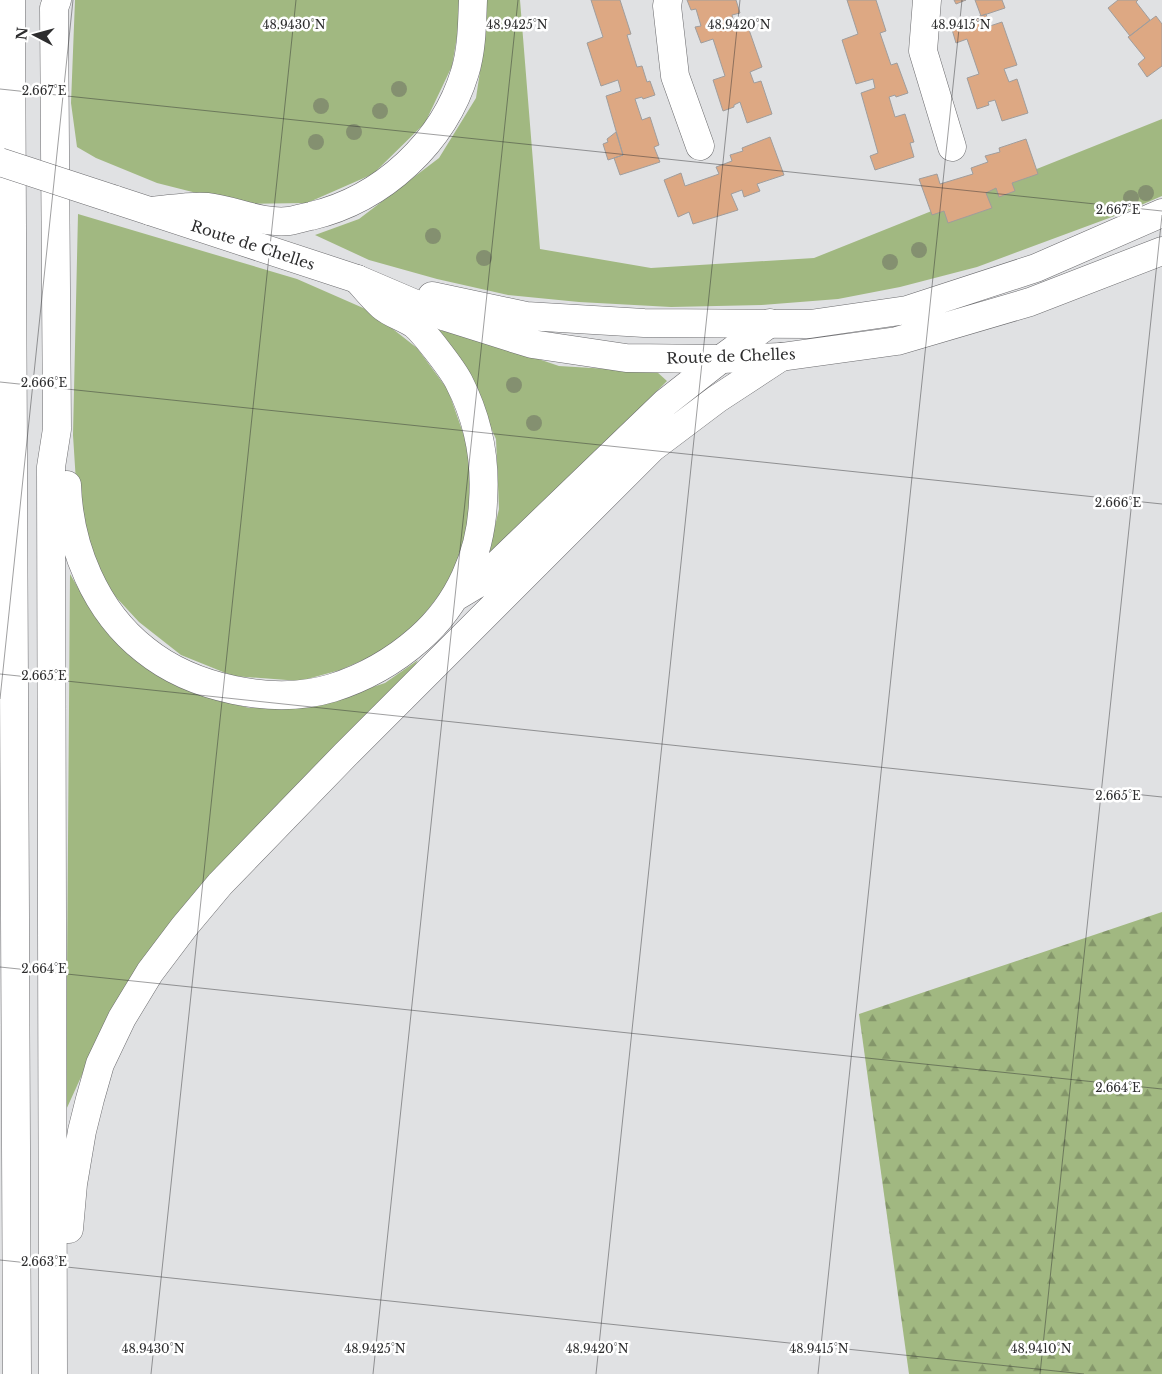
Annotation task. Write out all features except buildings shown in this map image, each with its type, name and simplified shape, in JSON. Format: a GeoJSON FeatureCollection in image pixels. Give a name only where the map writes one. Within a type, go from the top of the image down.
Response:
{"type":"FeatureCollection","features":[{"type":"Feature","properties":{"kind":"main road"},"geometry":{"type":"LineString","coordinates":[[11,0],[17,1374]]}},
{"type":"Feature","properties":{"kind":"main road"},"geometry":{"type":"LineString","coordinates":[[150,211],[206,207],[249,218],[288,221],[332,211],[362,198],[390,179],[415,156],[436,132],[453,102],[465,71],[472,35],[473,0]]}},
{"type":"Feature","properties":{"kind":"main road"},"geometry":{"type":"LineString","coordinates":[[668,0],[667,6],[675,76],[700,146]]}},
{"type":"Feature","properties":{"kind":"main road"},"geometry":{"type":"LineString","coordinates":[[927,0],[923,51],[952,146]]}},
{"type":"Feature","properties":{"kind":"main road"},"geometry":{"type":"LineString","coordinates":[[53,1374],[51,467],[57,429],[54,3]]}},
{"type":"Feature","properties":{"kind":"main road","name":"Route de Chelles"},"geometry":{"type":"LineString","coordinates":[[0,162],[357,279],[446,317],[532,344],[626,358],[721,359],[781,357],[897,341],[1030,302],[1162,251]]}},
{"type":"Feature","properties":{"kind":"main road","name":"Route de Chelles"},"geometry":{"type":"LineString","coordinates":[[357,279],[526,316],[644,323],[810,324],[907,310],[1036,268],[1162,213]]}},
{"type":"Feature","properties":{"kind":"main road"},"geometry":{"type":"LineString","coordinates":[[57,429],[66,469],[70,523],[78,552],[89,579],[101,600],[122,628],[145,650],[173,668],[202,681],[233,690],[264,694],[297,694],[331,688],[368,673],[404,653],[433,627],[457,596],[469,570],[478,543],[483,516],[484,463],[479,436],[468,402],[458,380],[415,325],[383,307],[357,279]]}},
{"type":"Feature","properties":{"kind":"main road"},"geometry":{"type":"LineString","coordinates":[[457,596],[477,584],[665,403],[770,323]]}},
{"type":"Feature","properties":{"kind":"main road"},"geometry":{"type":"LineString","coordinates":[[53,1277],[69,1234],[72,1184],[82,1131],[100,1064],[122,1018],[150,972],[184,927],[220,884],[340,761],[652,448],[717,399],[781,357]]}},
{"type":"Feature","properties":{"kind":"green space"},"geometry":{"type":"Polygon","coordinates":[[[75,0],[460,0],[462,7],[452,66],[425,123],[373,174],[307,203],[240,204],[157,183],[96,158],[77,147],[71,103],[75,0]]]}},
{"type":"Feature","properties":{"kind":"green space"},"geometry":{"type":"Polygon","coordinates":[[[484,0],[520,0],[540,249],[651,268],[814,258],[1162,119],[1162,196],[1120,214],[977,267],[900,287],[838,299],[762,305],[671,307],[579,302],[508,295],[437,279],[369,260],[315,235],[359,219],[439,158],[476,98],[487,25],[484,0]]]}},
{"type":"Feature","properties":{"kind":"green space"},"geometry":{"type":"Polygon","coordinates":[[[78,214],[297,279],[370,311],[417,348],[448,390],[469,450],[472,498],[466,537],[450,581],[419,621],[384,651],[340,670],[300,681],[233,676],[181,655],[139,622],[102,582],[77,498],[73,435],[78,214]]]}},
{"type":"Feature","properties":{"kind":"green space"},"geometry":{"type":"Polygon","coordinates":[[[429,326],[444,327],[559,366],[657,372],[667,381],[512,536],[488,555],[499,509],[496,439],[459,359],[429,326]]]}},
{"type":"Feature","properties":{"kind":"green space"},"geometry":{"type":"Polygon","coordinates":[[[70,574],[95,617],[128,652],[166,680],[195,693],[249,708],[293,706],[336,699],[385,683],[418,660],[411,672],[96,1044],[66,1110],[70,574]]]}},
{"type":"Feature","properties":{"kind":"green space"},"geometry":{"type":"Polygon","coordinates":[[[1162,912],[1162,1374],[909,1374],[859,1014],[1162,912]]]}}]}
